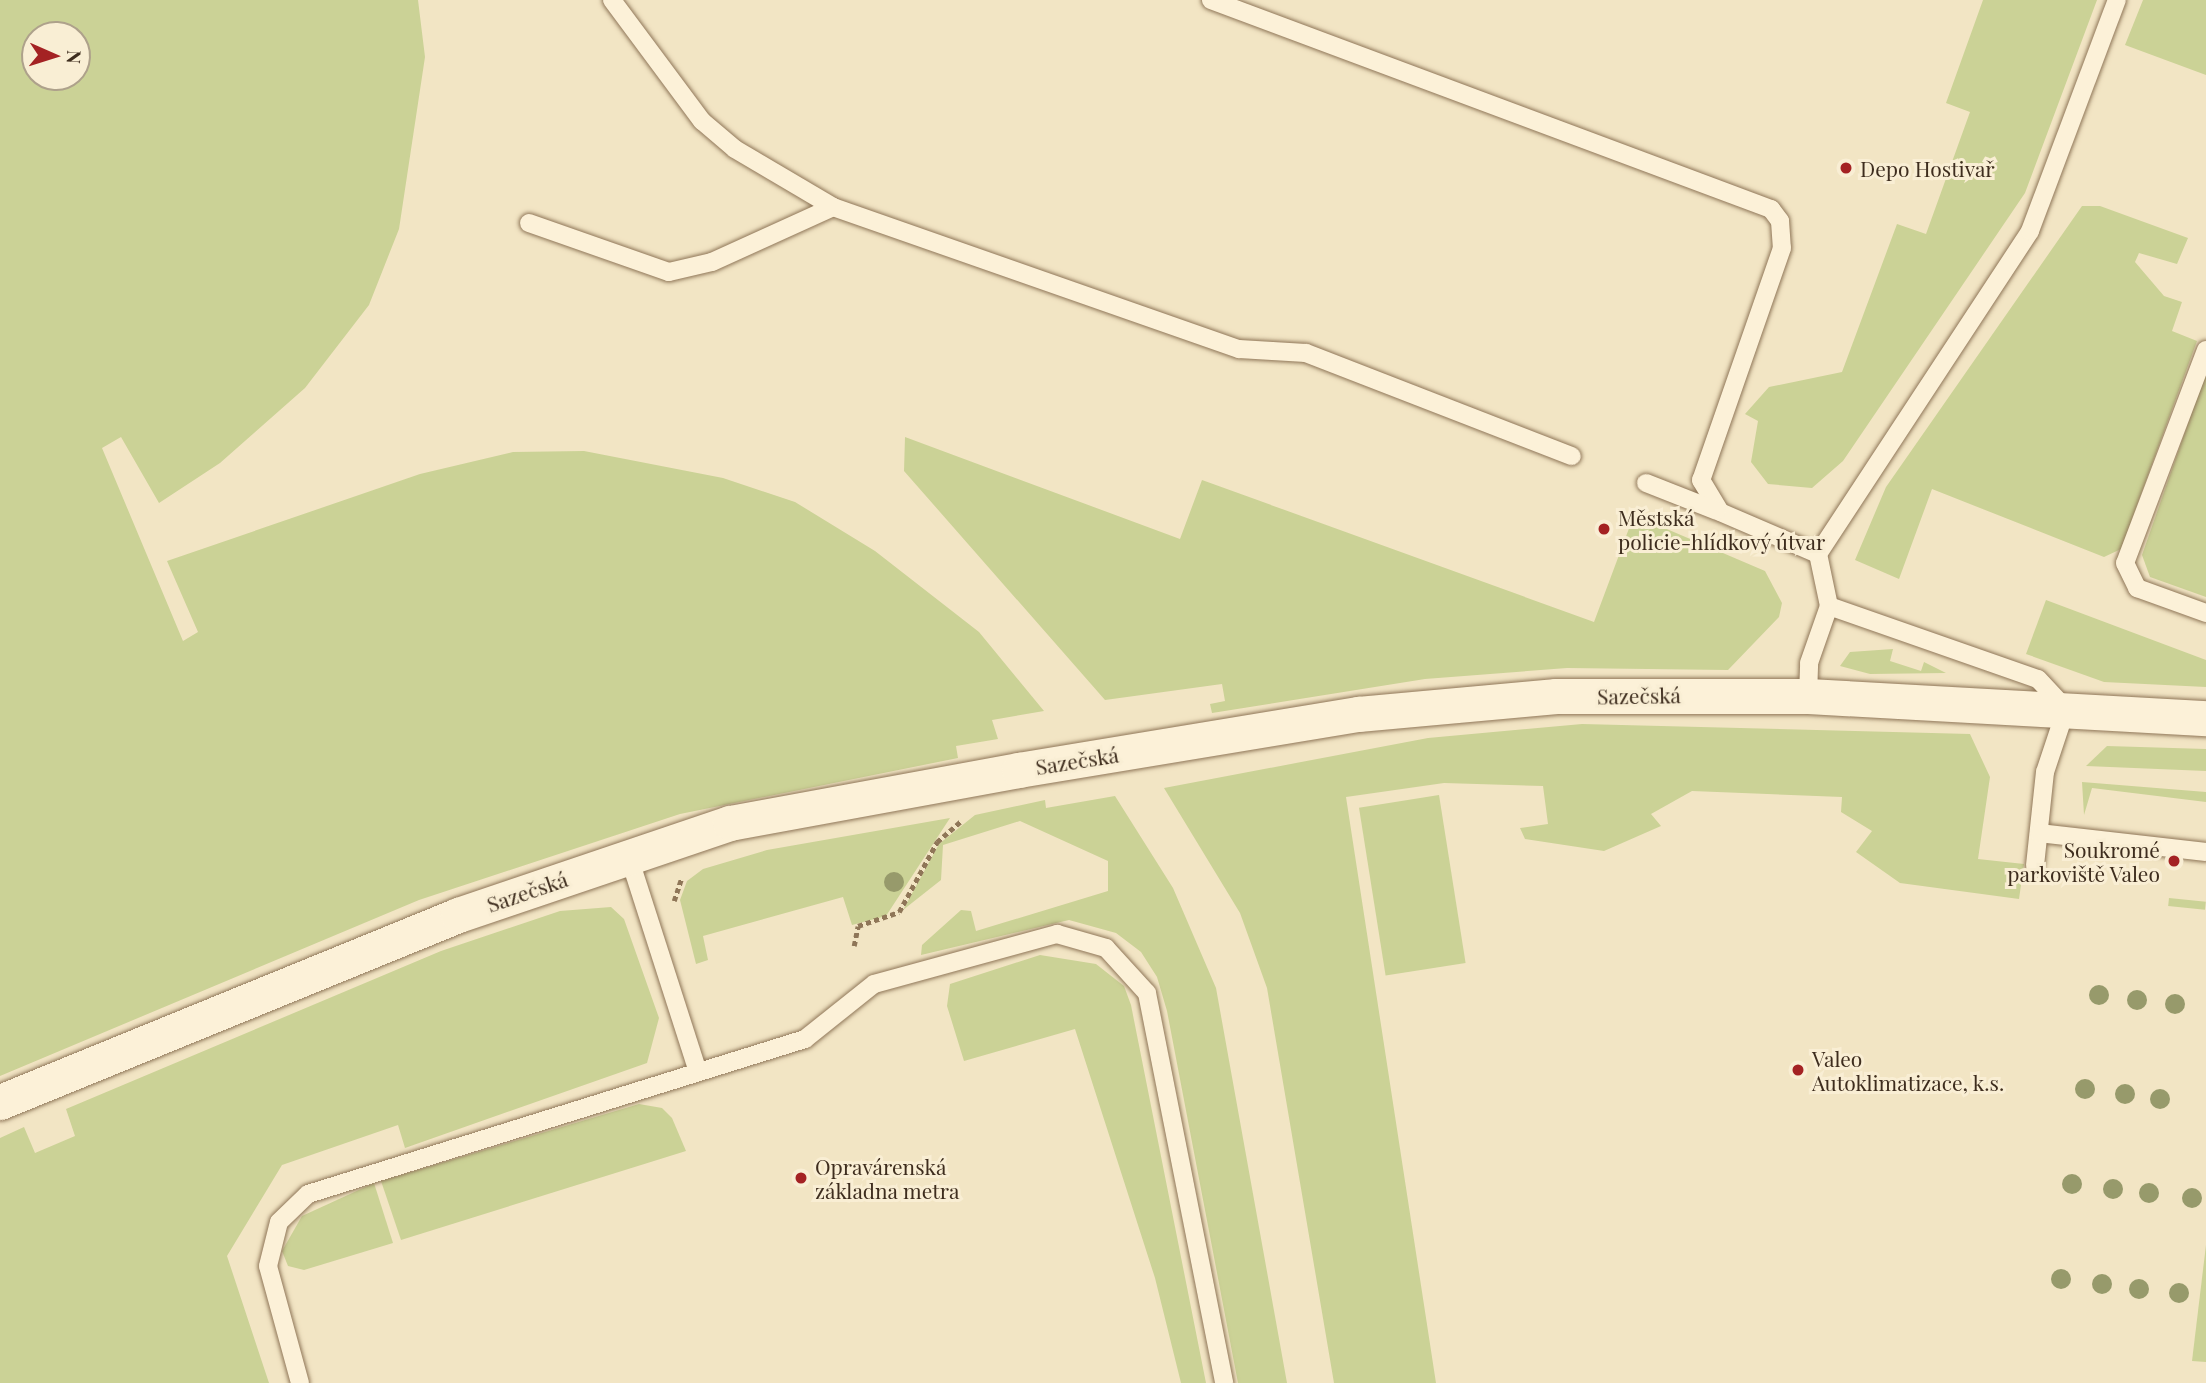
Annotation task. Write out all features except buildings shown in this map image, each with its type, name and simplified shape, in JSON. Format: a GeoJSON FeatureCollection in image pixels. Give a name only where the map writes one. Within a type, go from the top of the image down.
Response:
{"type":"FeatureCollection","features":[{"type":"Feature","properties":{"kind":"street","name":"Sazečská"},"geometry":{"type":"LineString","coordinates":[[0,1102],[458,915],[730,823],[1019,770],[1437,704],[1556,696],[1808,696],[2206,718]]}},
{"type":"Feature","properties":{"kind":"lane"},"geometry":{"type":"LineString","coordinates":[[612,0],[702,121],[735,149],[833,207],[1239,349],[1306,353],[1572,456]]}},
{"type":"Feature","properties":{"kind":"lane"},"geometry":{"type":"LineString","coordinates":[[1211,0],[1771,209],[1780,221],[1782,247],[1702,467],[1703,492],[1720,512]]}},
{"type":"Feature","properties":{"kind":"lane"},"geometry":{"type":"LineString","coordinates":[[1808,696],[1809,663],[1829,606],[1818,554],[2030,232],[2118,0]]}},
{"type":"Feature","properties":{"kind":"lane"},"geometry":{"type":"LineString","coordinates":[[529,223],[670,272],[712,262],[833,207]]}},
{"type":"Feature","properties":{"kind":"lane"},"geometry":{"type":"LineString","coordinates":[[2206,350],[2125,563],[2137,588],[2206,613]]}},
{"type":"Feature","properties":{"kind":"lane"},"geometry":{"type":"LineString","coordinates":[[1646,483],[1818,554]]}},
{"type":"Feature","properties":{"kind":"lane"},"geometry":{"type":"LineString","coordinates":[[1829,606],[2038,679],[2066,709],[2045,772],[2035,865]]}},
{"type":"Feature","properties":{"kind":"lane"},"geometry":{"type":"LineString","coordinates":[[2039,833],[2206,852]]}},
{"type":"Feature","properties":{"kind":"lane"},"geometry":{"type":"LineString","coordinates":[[629,857],[697,1069]]}},
{"type":"Feature","properties":{"kind":"lane"},"geometry":{"type":"LineString","coordinates":[[300,1383],[268,1266],[272,1236],[298,1200],[335,1182],[697,1069],[805,1039],[874,984],[1032,937],[1082,937],[1106,948],[1137,975],[1152,1009],[1224,1383]]}},
{"type":"Feature","properties":{"kind":"path"},"geometry":{"type":"LineString","coordinates":[[854,946],[858,926],[899,912],[937,842],[967,815]]}},
{"type":"Feature","properties":{"kind":"green space"},"geometry":{"type":"Polygon","coordinates":[[[0,0],[418,0],[425,57],[399,229],[369,305],[305,388],[220,463],[159,503],[121,437],[102,448],[183,641],[198,632],[167,561],[420,474],[513,452],[584,451],[723,478],[795,502],[875,551],[979,632],[1044,711],[992,720],[998,739],[956,746],[958,758],[680,814],[419,900],[0,1076],[0,0]]]}},
{"type":"Feature","properties":{"kind":"green space"},"geometry":{"type":"Polygon","coordinates":[[[1983,0],[2097,0],[2025,193],[1843,461],[1812,488],[1768,484],[1751,462],[1758,421],[1745,414],[1769,387],[1842,372],[1897,224],[1926,234],[1970,112],[1946,103],[1983,0]]]}},
{"type":"Feature","properties":{"kind":"green space"},"geometry":{"type":"Polygon","coordinates":[[[2143,0],[2206,0],[2206,75],[2125,45],[2143,0]]]}},
{"type":"Feature","properties":{"kind":"green space"},"geometry":{"type":"Polygon","coordinates":[[[2082,206],[2100,206],[2188,238],[2177,264],[2139,253],[2135,262],[2164,296],[2182,302],[2172,331],[2197,341],[2121,549],[2104,557],[1932,489],[1899,579],[1855,560],[1886,487],[2082,206]]]}},
{"type":"Feature","properties":{"kind":"green space"},"geometry":{"type":"Polygon","coordinates":[[[2206,372],[2206,597],[2150,577],[2142,555],[2206,372]]]}},
{"type":"Feature","properties":{"kind":"green space"},"geometry":{"type":"Polygon","coordinates":[[[905,437],[1180,539],[1202,480],[1594,622],[1634,515],[1765,571],[1782,603],[1779,617],[1728,670],[1567,668],[1425,679],[1212,713],[1210,704],[1225,701],[1222,684],[1105,700],[904,471],[905,437]]]}},
{"type":"Feature","properties":{"kind":"green space"},"geometry":{"type":"Polygon","coordinates":[[[2046,600],[2206,660],[2206,687],[2104,682],[2026,654],[2046,600]]]}},
{"type":"Feature","properties":{"kind":"green space"},"geometry":{"type":"Polygon","coordinates":[[[1893,649],[1890,661],[1921,671],[1924,662],[1946,673],[1870,674],[1840,666],[1850,652],[1893,649]]]}},
{"type":"Feature","properties":{"kind":"green space"},"geometry":{"type":"Polygon","coordinates":[[[1582,724],[1970,734],[1990,777],[1978,859],[2024,864],[2019,899],[1900,883],[1856,852],[1872,831],[1841,812],[1842,797],[1692,791],[1651,814],[1661,826],[1604,851],[1525,839],[1520,828],[1548,824],[1543,786],[1444,783],[1346,797],[1436,1383],[1334,1383],[1267,988],[1240,913],[1164,788],[1428,738],[1582,724]]]}},
{"type":"Feature","properties":{"kind":"green space"},"geometry":{"type":"Polygon","coordinates":[[[2107,746],[2206,749],[2206,771],[2086,766],[2107,746]]]}},
{"type":"Feature","properties":{"kind":"green space"},"geometry":{"type":"Polygon","coordinates":[[[2082,782],[2206,792],[2206,802],[2092,788],[2084,815],[2082,782]]]}},
{"type":"Feature","properties":{"kind":"green space"},"geometry":{"type":"Polygon","coordinates":[[[1439,795],[1466,963],[1386,976],[1359,808],[1439,795]]]}},
{"type":"Feature","properties":{"kind":"green space"},"geometry":{"type":"Polygon","coordinates":[[[1115,796],[1173,888],[1216,988],[1287,1383],[1238,1383],[1167,1011],[1157,977],[1141,952],[1116,933],[1069,920],[921,955],[922,945],[961,910],[971,911],[976,931],[1108,891],[1108,861],[1020,821],[943,845],[941,880],[903,910],[939,844],[975,815],[1045,800],[1046,808],[1115,796]]]}},
{"type":"Feature","properties":{"kind":"green space"},"geometry":{"type":"Polygon","coordinates":[[[950,818],[886,916],[852,925],[843,897],[703,936],[708,960],[696,964],[680,900],[687,881],[703,869],[767,850],[950,818]]]}},
{"type":"Feature","properties":{"kind":"green space"},"geometry":{"type":"Polygon","coordinates":[[[2169,898],[2206,902],[2205,910],[2168,906],[2169,898]]]}},
{"type":"Feature","properties":{"kind":"green space"},"geometry":{"type":"Polygon","coordinates":[[[611,907],[624,919],[659,1018],[647,1063],[405,1148],[398,1125],[282,1165],[227,1256],[269,1383],[0,1383],[0,1138],[24,1127],[35,1153],[75,1136],[66,1109],[441,951],[560,911],[611,907]]]}},
{"type":"Feature","properties":{"kind":"green space"},"geometry":{"type":"Polygon","coordinates":[[[1040,955],[1096,964],[1124,986],[1131,1005],[1206,1383],[1181,1383],[1155,1278],[1075,1029],[964,1061],[947,1006],[950,984],[1040,955]]]}},
{"type":"Feature","properties":{"kind":"green space"},"geometry":{"type":"Polygon","coordinates":[[[639,1104],[662,1108],[672,1118],[686,1151],[401,1240],[381,1181],[639,1104]]]}},
{"type":"Feature","properties":{"kind":"green space"},"geometry":{"type":"Polygon","coordinates":[[[374,1183],[393,1243],[304,1270],[288,1266],[282,1251],[302,1216],[374,1183]]]}},
{"type":"Feature","properties":{"kind":"green space"},"geometry":{"type":"Polygon","coordinates":[[[2206,1245],[2206,1362],[2192,1361],[2206,1245]]]}},
{"type":"Feature","properties":{"kind":"place","name":"Depo Hostivař"},"geometry":{"type":"Point","coordinates":[1846,168]}},
{"type":"Feature","properties":{"kind":"place","name":"Městská policie-hlídkový útvar"},"geometry":{"type":"Point","coordinates":[1604,529]}},
{"type":"Feature","properties":{"kind":"place","name":"Soukromé parkoviště Valeo"},"geometry":{"type":"Point","coordinates":[2174,861]}},
{"type":"Feature","properties":{"kind":"place","name":"Valeo Autoklimatizace, k.s."},"geometry":{"type":"Point","coordinates":[1798,1070]}},
{"type":"Feature","properties":{"kind":"place","name":"Opravárenská základna metra"},"geometry":{"type":"Point","coordinates":[801,1178]}}]}
